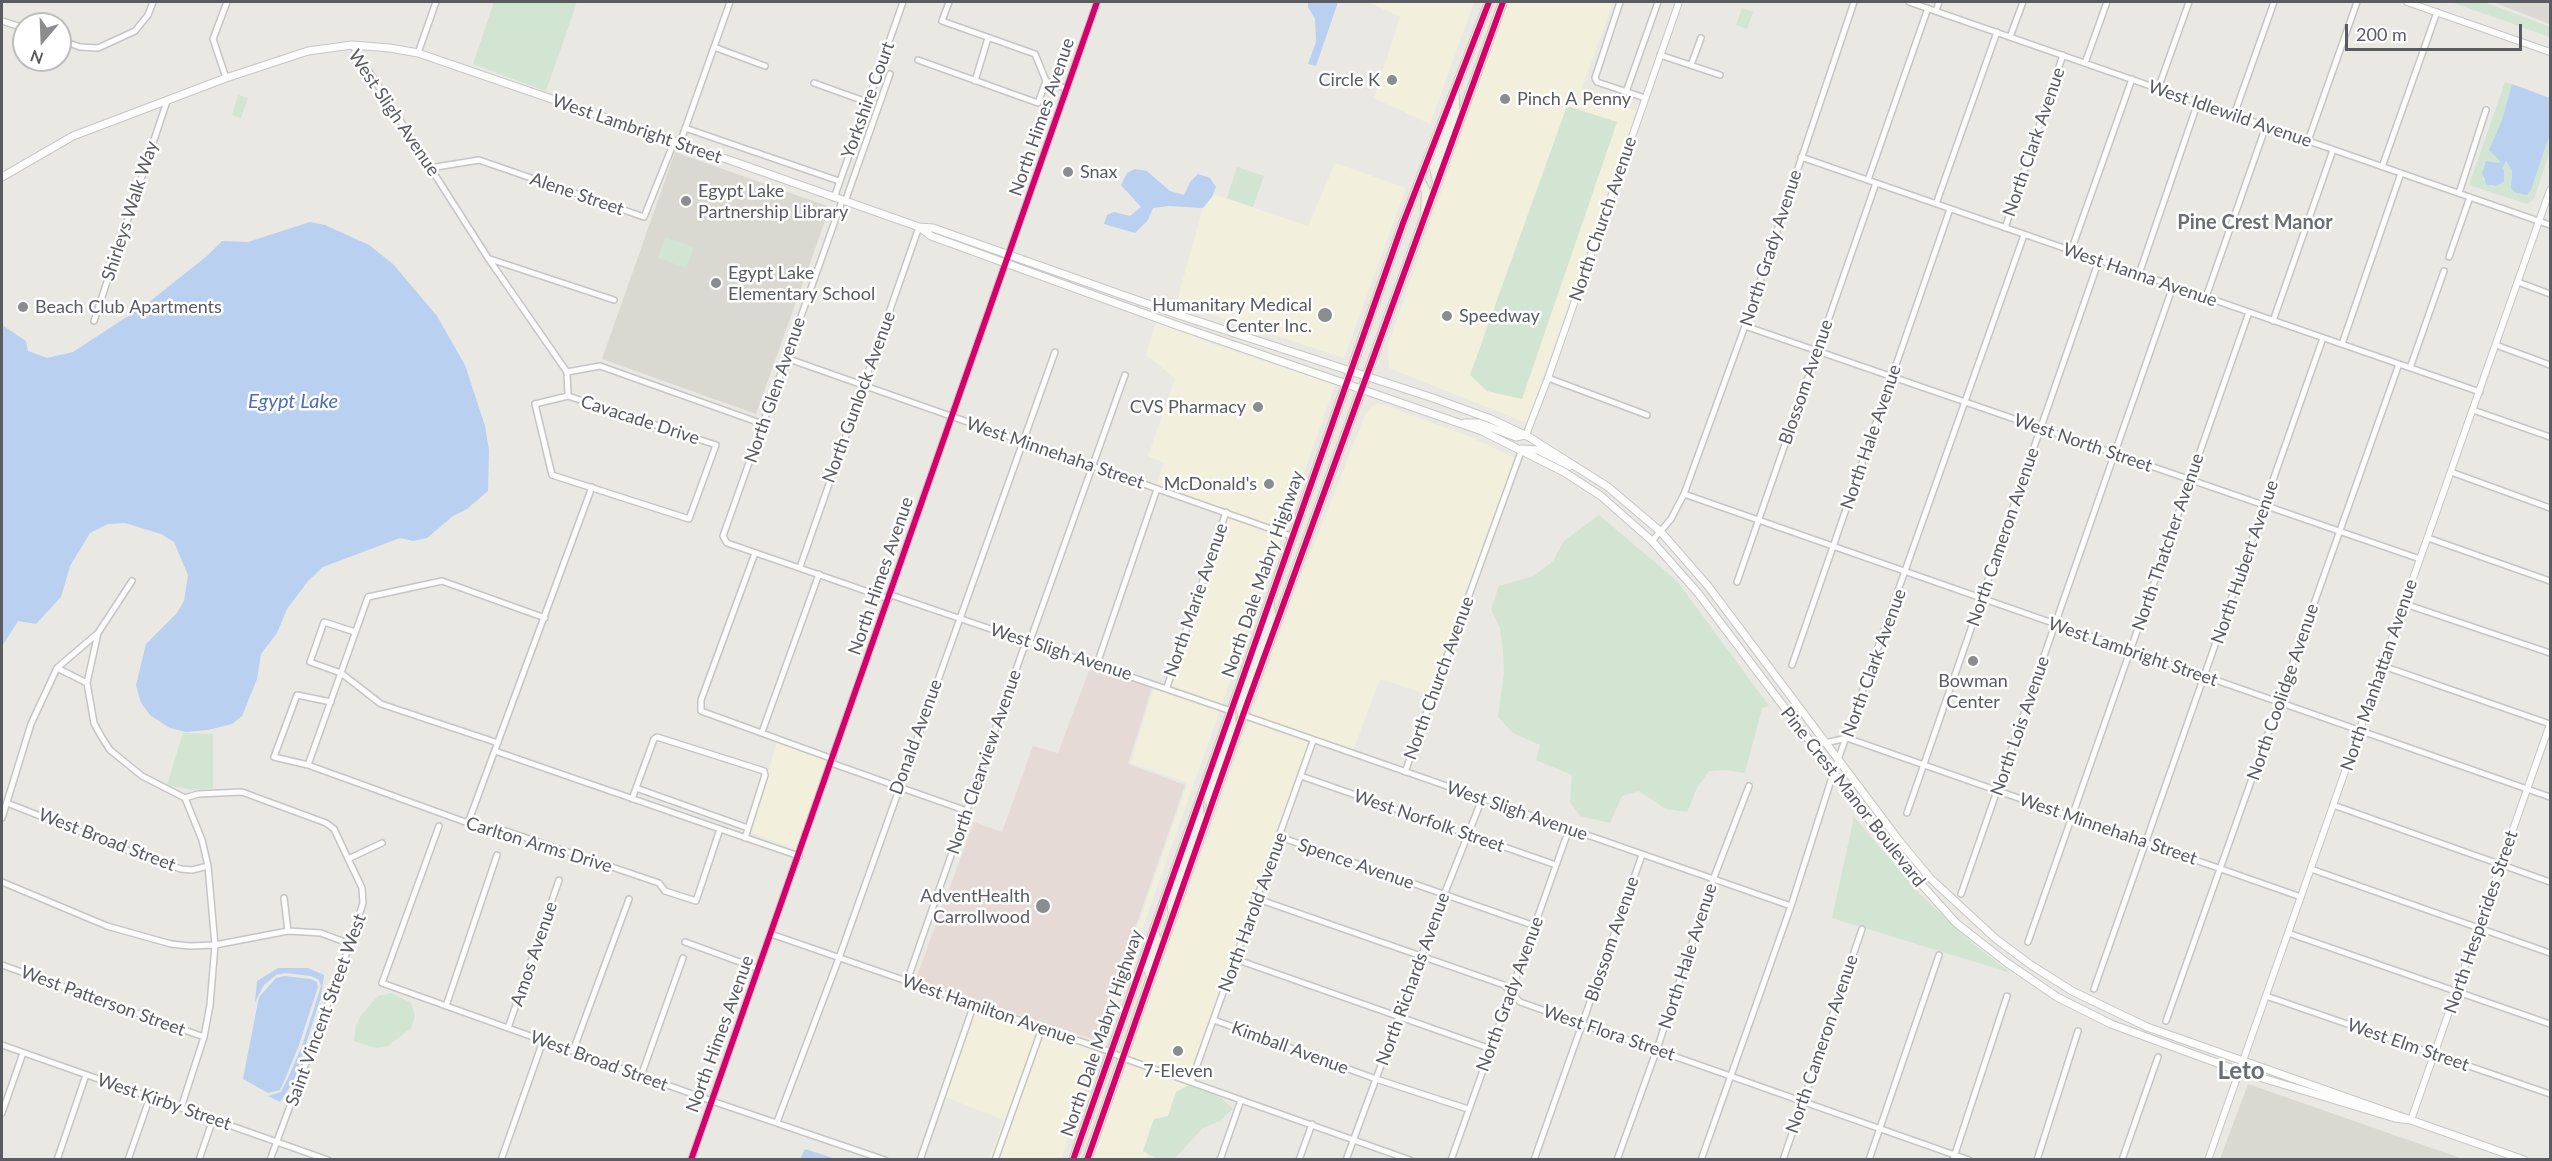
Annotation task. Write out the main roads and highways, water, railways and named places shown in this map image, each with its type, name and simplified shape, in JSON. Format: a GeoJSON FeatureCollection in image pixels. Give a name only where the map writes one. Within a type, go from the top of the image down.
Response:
{"type":"FeatureCollection","features":[{"type":"Feature","properties":{"kind":"main road","name":"North Dale Mabry Highway"},"geometry":{"type":"LineString","coordinates":[[1075,1158],[1291,536],[1403,223],[1489,2]]}},
{"type":"Feature","properties":{"kind":"main road","name":"North Dale Mabry Highway"},"geometry":{"type":"LineString","coordinates":[[1087,1160],[1243,715],[1502,2]]}},
{"type":"Feature","properties":{"kind":"main road"},"geometry":{"type":"LineString","coordinates":[[1479,30],[1482,59]]}},
{"type":"Feature","properties":{"kind":"main road","name":"West Lambright Street"},"geometry":{"type":"LineString","coordinates":[[352,45],[418,53],[838,200],[919,227],[933,228],[1179,315],[1350,372]]}},
{"type":"Feature","properties":{"kind":"main road","name":"West Sligh Avenue"},"geometry":{"type":"LineString","coordinates":[[2,177],[73,136],[226,78],[308,51],[352,45]]}},
{"type":"Feature","properties":{"kind":"main road"},"geometry":{"type":"LineString","coordinates":[[1437,182],[1434,168],[1455,112],[1456,89]]}},
{"type":"Feature","properties":{"kind":"main road"},"geometry":{"type":"LineString","coordinates":[[1420,180],[1426,191],[1425,219]]}},
{"type":"Feature","properties":{"kind":"main road","name":"West Lambright Street"},"geometry":{"type":"LineString","coordinates":[[919,227],[931,236],[1345,385]]}},
{"type":"Feature","properties":{"kind":"main road","name":"Pine Crest Manor Boulevard"},"geometry":{"type":"LineString","coordinates":[[1350,372],[1433,398],[1491,419],[1526,435],[1608,487],[1661,532],[1708,586],[1825,743],[1930,878],[1964,911],[2013,952],[2051,978],[2118,1014],[2243,1062],[2411,1120]]}},
{"type":"Feature","properties":{"kind":"main road","name":"Pine Crest Manor Boulevard"},"geometry":{"type":"LineString","coordinates":[[1345,385],[1462,424],[1522,449],[1601,496],[1652,541],[1698,593],[1898,858],[1956,922],[2006,962],[2057,998],[2111,1024],[2240,1071],[2395,1118],[2411,1120]]}},
{"type":"Feature","properties":{"kind":"main road","name":"Pine Crest Manor Boulevard"},"geometry":{"type":"LineString","coordinates":[[1462,424],[1479,423],[1516,437],[1526,435]]}},
{"type":"Feature","properties":{"kind":"main road","name":"Pine Crest Manor Boulevard"},"geometry":{"type":"LineString","coordinates":[[1522,449],[1538,450],[1555,460],[1583,471]]}},
{"type":"Feature","properties":{"kind":"main road"},"geometry":{"type":"LineString","coordinates":[[1243,715],[1240,707],[1242,696],[1271,614],[1269,600]]}},
{"type":"Feature","properties":{"kind":"main road"},"geometry":{"type":"LineString","coordinates":[[1208,815],[1210,791],[1232,729],[1231,711]]}},
{"type":"Feature","properties":{"kind":"main road"},"geometry":{"type":"LineString","coordinates":[[1173,915],[1172,897],[1200,817],[1199,802]]}},
{"type":"Feature","properties":{"kind":"main road"},"geometry":{"type":"LineString","coordinates":[[1151,978],[1148,969],[1157,941],[1154,929]]}},
{"type":"Feature","properties":{"kind":"main road"},"geometry":{"type":"LineString","coordinates":[[2411,1120],[2524,1160]]}},
{"type":"Feature","properties":{"kind":"water"},"geometry":{"type":"Polygon","coordinates":[[[1308,2],[1338,2],[1316,66],[1308,64],[1316,42],[1315,19],[1308,7],[1308,2]]]}},
{"type":"Feature","properties":{"kind":"water"},"geometry":{"type":"Polygon","coordinates":[[[2512,84],[2550,98],[2550,134],[2531,190],[2527,195],[2516,193],[2511,188],[2512,170],[2506,161],[2502,168],[2504,181],[2497,186],[2487,185],[2482,173],[2486,161],[2499,163],[2500,161],[2489,150],[2502,120],[2512,84]]]}},
{"type":"Feature","properties":{"kind":"water"},"geometry":{"type":"Polygon","coordinates":[[[1135,169],[1147,171],[1170,191],[1184,195],[1190,182],[1198,174],[1210,178],[1216,187],[1212,197],[1203,208],[1168,206],[1153,208],[1148,220],[1135,233],[1104,224],[1107,215],[1114,212],[1130,216],[1141,207],[1121,185],[1127,173],[1135,169]]]}},
{"type":"Feature","properties":{"kind":"water","name":"Egypt Lake"},"geometry":{"type":"Polygon","coordinates":[[[310,222],[325,225],[369,245],[393,264],[437,316],[465,365],[485,426],[489,450],[488,491],[427,538],[413,541],[400,538],[323,567],[308,581],[287,609],[277,633],[261,654],[257,679],[242,716],[232,724],[208,730],[186,732],[170,728],[151,716],[141,703],[136,685],[146,644],[177,613],[184,601],[188,575],[174,542],[161,534],[125,523],[108,524],[90,533],[70,566],[61,597],[36,624],[18,621],[2,646],[2,325],[26,341],[28,351],[47,358],[73,352],[148,303],[207,256],[222,241],[248,242],[310,222]]]}},
{"type":"Feature","properties":{"kind":"water"},"geometry":{"type":"Polygon","coordinates":[[[278,968],[308,968],[324,975],[321,997],[294,1081],[280,1102],[268,1096],[281,1092],[287,1080],[302,1046],[321,986],[319,980],[311,976],[285,973],[276,975],[264,985],[255,1002],[257,981],[278,968]]]}},
{"type":"Feature","properties":{"kind":"water"},"geometry":{"type":"Polygon","coordinates":[[[285,976],[310,979],[317,982],[318,987],[299,1045],[280,1090],[268,1093],[243,1079],[259,997],[276,978],[285,976]]]}},
{"type":"Feature","properties":{"kind":"water"},"geometry":{"type":"Polygon","coordinates":[[[805,1149],[836,1159],[800,1159],[805,1149]]]}},
{"type":"Feature","properties":{"kind":"place","name":"Circle K"},"geometry":{"type":"Point","coordinates":[1392,80]}},
{"type":"Feature","properties":{"kind":"place","name":"Pinch A Penny"},"geometry":{"type":"Point","coordinates":[1505,99]}},
{"type":"Feature","properties":{"kind":"place","name":"Snax"},"geometry":{"type":"Point","coordinates":[1068,172]}},
{"type":"Feature","properties":{"kind":"place","name":"Egypt Lake Partnership Library"},"geometry":{"type":"Point","coordinates":[686,201]}},
{"type":"Feature","properties":{"kind":"place","name":"Egypt Lake Elementary School"},"geometry":{"type":"Point","coordinates":[716,283]}},
{"type":"Feature","properties":{"kind":"place","name":"Beach Club Apartments"},"geometry":{"type":"Point","coordinates":[23,307]}},
{"type":"Feature","properties":{"kind":"place","name":"Humanitary Medical Center Inc."},"geometry":{"type":"Point","coordinates":[1325,315]}},
{"type":"Feature","properties":{"kind":"place","name":"Speedway"},"geometry":{"type":"Point","coordinates":[1447,316]}},
{"type":"Feature","properties":{"kind":"place","name":"CVS Pharmacy"},"geometry":{"type":"Point","coordinates":[1258,407]}},
{"type":"Feature","properties":{"kind":"place","name":"McDonald's"},"geometry":{"type":"Point","coordinates":[1269,484]}},
{"type":"Feature","properties":{"kind":"place","name":"Bowman Center"},"geometry":{"type":"Point","coordinates":[1973,661]}},
{"type":"Feature","properties":{"kind":"place","name":"AdventHealth Carrollwood"},"geometry":{"type":"Point","coordinates":[1043,906]}},
{"type":"Feature","properties":{"kind":"place","name":"7-Eleven"},"geometry":{"type":"Point","coordinates":[1178,1051]}},
{"type":"Feature","properties":{"kind":"district","name":"Pine Crest Manor"},"geometry":{"type":"Point","coordinates":[2255,223]}},
{"type":"Feature","properties":{"kind":"district","name":"Leto"},"geometry":{"type":"Point","coordinates":[2241,1071]}}]}
